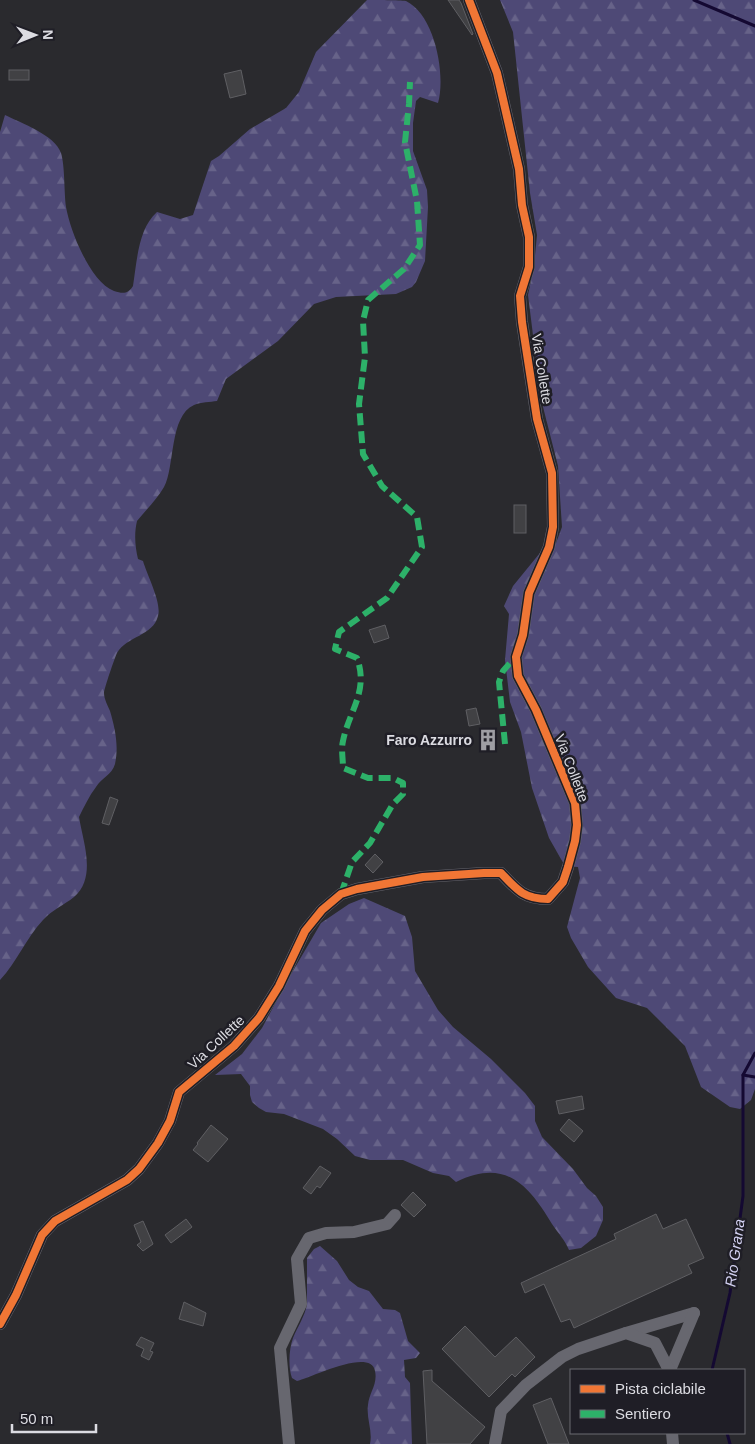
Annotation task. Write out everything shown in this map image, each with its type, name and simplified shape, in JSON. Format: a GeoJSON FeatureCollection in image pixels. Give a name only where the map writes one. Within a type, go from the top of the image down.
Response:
{"type":"FeatureCollection","features":[{"type":"Feature","properties":{"kind":"street","name":"Via Collette"},"geometry":{"type":"LineString","coordinates":[[0,1324],[16,1295],[42,1235],[55,1221],[127,1180],[139,1168],[158,1143],[180,1092],[234,1046],[259,1018],[279,986],[305,930],[322,910],[341,894],[423,877],[484,873],[501,874],[520,892],[533,899],[548,899],[563,882],[575,841],[577,825],[575,804],[536,710],[518,676],[516,668],[516,657],[523,635],[529,593],[550,547],[553,527],[552,473],[537,419],[522,322],[520,296],[529,267],[529,238],[522,205],[519,169],[497,73],[469,0]]}},
{"type":"Feature","properties":{"kind":"street"},"geometry":{"type":"LineString","coordinates":[[289,1444],[280,1348],[302,1304],[297,1259],[309,1238],[326,1233],[354,1232],[387,1224],[396,1215]]}},
{"type":"Feature","properties":{"kind":"street"},"geometry":{"type":"LineString","coordinates":[[495,1444],[501,1411],[526,1385],[549,1366],[578,1349],[694,1313],[670,1369]]}},
{"type":"Feature","properties":{"kind":"street"},"geometry":{"type":"LineString","coordinates":[[657,1325],[655,1343],[669,1369]]}},
{"type":"Feature","properties":{"kind":"street"},"geometry":{"type":"LineString","coordinates":[[626,1333],[655,1343]]}},
{"type":"Feature","properties":{"kind":"green space"},"geometry":{"type":"Polygon","coordinates":[[[367,0],[406,1],[416,8],[424,19],[436,47],[440,77],[438,103],[420,97],[416,101],[413,123],[413,151],[427,190],[425,261],[412,287],[396,294],[336,297],[314,304],[278,341],[226,379],[217,401],[194,405],[186,411],[180,420],[164,487],[137,521],[135,540],[138,559],[143,561],[159,610],[155,623],[151,628],[121,647],[117,653],[104,693],[115,730],[116,757],[114,768],[93,790],[79,817],[87,859],[85,880],[81,889],[74,897],[50,913],[37,927],[12,966],[0,980],[0,132],[5,115],[37,130],[58,147],[61,153],[64,172],[65,201],[68,217],[82,254],[89,267],[105,286],[114,291],[125,293],[133,286],[139,246],[151,219],[157,212],[180,219],[193,215],[211,161],[250,129],[286,108],[299,92],[316,52],[367,0]]]}},
{"type":"Feature","properties":{"kind":"green space"},"geometry":{"type":"Polygon","coordinates":[[[500,0],[755,0],[755,1089],[751,1100],[740,1109],[730,1107],[701,1087],[685,1046],[647,1008],[616,998],[588,967],[571,938],[567,927],[580,878],[578,867],[565,866],[549,838],[532,788],[521,732],[510,702],[505,660],[509,614],[504,606],[513,586],[544,548],[556,543],[562,527],[558,466],[541,399],[528,295],[534,266],[537,235],[530,193],[513,32],[500,0]]]}},
{"type":"Feature","properties":{"kind":"green space"},"geometry":{"type":"Polygon","coordinates":[[[364,898],[405,916],[412,937],[415,971],[438,1010],[453,1027],[491,1059],[525,1093],[535,1106],[535,1121],[542,1137],[573,1169],[603,1207],[603,1220],[596,1236],[581,1248],[569,1250],[534,1197],[513,1179],[502,1174],[488,1173],[473,1175],[456,1182],[449,1176],[433,1173],[403,1160],[370,1160],[355,1156],[323,1129],[284,1114],[266,1112],[259,1108],[252,1102],[250,1086],[241,1074],[215,1075],[242,1054],[262,1028],[321,923],[349,904],[364,898]]]}},
{"type":"Feature","properties":{"kind":"green space"},"geometry":{"type":"Polygon","coordinates":[[[320,1246],[337,1261],[349,1280],[358,1287],[369,1291],[383,1309],[395,1310],[400,1313],[408,1341],[420,1353],[416,1358],[404,1360],[405,1377],[410,1383],[412,1444],[370,1444],[371,1434],[368,1405],[376,1376],[371,1364],[363,1362],[352,1363],[297,1381],[292,1378],[290,1363],[291,1347],[307,1304],[307,1258],[314,1249],[320,1246]]]}},
{"type":"Feature","properties":{"kind":"building"},"geometry":{"type":"Polygon","coordinates":[[[448,0],[459,0],[472,35],[448,0]]]}},
{"type":"Feature","properties":{"kind":"building"},"geometry":{"type":"Polygon","coordinates":[[[9,70],[29,70],[29,80],[9,80],[9,70]]]}},
{"type":"Feature","properties":{"kind":"building"},"geometry":{"type":"Polygon","coordinates":[[[241,70],[246,94],[230,98],[224,74],[241,70]]]}},
{"type":"Feature","properties":{"kind":"building"},"geometry":{"type":"Polygon","coordinates":[[[514,505],[526,505],[526,533],[514,533],[514,505]]]}},
{"type":"Feature","properties":{"kind":"building"},"geometry":{"type":"Polygon","coordinates":[[[385,625],[389,638],[374,643],[369,630],[385,625]]]}},
{"type":"Feature","properties":{"kind":"building"},"geometry":{"type":"Polygon","coordinates":[[[476,708],[480,724],[469,726],[466,710],[476,708]]]}},
{"type":"Feature","properties":{"kind":"building","name":"Faro Azzurro"},"geometry":{"type":"Polygon","coordinates":[[[483,732],[494,736],[495,741],[491,747],[485,747],[481,744],[483,732]]]}},
{"type":"Feature","properties":{"kind":"building"},"geometry":{"type":"Polygon","coordinates":[[[110,797],[118,800],[109,825],[102,823],[110,797]]]}},
{"type":"Feature","properties":{"kind":"building"},"geometry":{"type":"Polygon","coordinates":[[[375,854],[383,862],[373,873],[365,865],[375,854]]]}},
{"type":"Feature","properties":{"kind":"building"},"geometry":{"type":"Polygon","coordinates":[[[582,1096],[584,1109],[559,1114],[556,1101],[582,1096]]]}},
{"type":"Feature","properties":{"kind":"building"},"geometry":{"type":"Polygon","coordinates":[[[569,1119],[583,1131],[574,1142],[560,1130],[569,1119]]]}},
{"type":"Feature","properties":{"kind":"building"},"geometry":{"type":"Polygon","coordinates":[[[211,1125],[228,1139],[208,1162],[193,1150],[211,1125]]]}},
{"type":"Feature","properties":{"kind":"building"},"geometry":{"type":"Polygon","coordinates":[[[320,1166],[331,1173],[320,1188],[317,1186],[311,1194],[303,1188],[320,1166]]]}},
{"type":"Feature","properties":{"kind":"building"},"geometry":{"type":"Polygon","coordinates":[[[413,1192],[426,1205],[414,1217],[401,1205],[413,1192]]]}},
{"type":"Feature","properties":{"kind":"building"},"geometry":{"type":"Polygon","coordinates":[[[656,1214],[663,1229],[686,1219],[704,1258],[688,1265],[692,1273],[574,1328],[570,1319],[561,1322],[544,1284],[525,1293],[521,1283],[616,1239],[614,1234],[656,1214]]]}},
{"type":"Feature","properties":{"kind":"building"},"geometry":{"type":"Polygon","coordinates":[[[186,1219],[192,1227],[171,1243],[165,1235],[186,1219]]]}},
{"type":"Feature","properties":{"kind":"building"},"geometry":{"type":"Polygon","coordinates":[[[143,1221],[153,1244],[143,1251],[137,1245],[141,1242],[134,1225],[143,1221]]]}},
{"type":"Feature","properties":{"kind":"building"},"geometry":{"type":"Polygon","coordinates":[[[184,1302],[206,1313],[203,1326],[179,1319],[184,1302]]]}},
{"type":"Feature","properties":{"kind":"building"},"geometry":{"type":"Polygon","coordinates":[[[465,1326],[495,1357],[516,1337],[535,1357],[515,1377],[512,1374],[489,1397],[442,1349],[465,1326]]]}},
{"type":"Feature","properties":{"kind":"building"},"geometry":{"type":"Polygon","coordinates":[[[141,1337],[154,1343],[150,1351],[153,1352],[149,1360],[141,1356],[144,1349],[136,1345],[141,1337]]]}},
{"type":"Feature","properties":{"kind":"building"},"geometry":{"type":"Polygon","coordinates":[[[432,1370],[432,1381],[485,1427],[470,1444],[427,1444],[423,1371],[432,1370]]]}},
{"type":"Feature","properties":{"kind":"building"},"geometry":{"type":"Polygon","coordinates":[[[551,1398],[569,1444],[548,1444],[533,1405],[551,1398]]]}},
{"type":"Feature","properties":{"kind":"waterway","name":"Rio Grana"},"geometry":{"type":"LineString","coordinates":[[694,0],[755,26]]}},
{"type":"Feature","properties":{"kind":"waterway","name":"Rio Grana"},"geometry":{"type":"LineString","coordinates":[[712,1369],[730,1293],[743,1196],[743,1075],[755,1053]]}},
{"type":"Feature","properties":{"kind":"waterway","name":"Rio Grana"},"geometry":{"type":"LineString","coordinates":[[743,1075],[755,1077]]}},
{"type":"Feature","properties":{"kind":"waterway","name":"Rio Grana"},"geometry":{"type":"LineString","coordinates":[[727,1434],[730,1444]]}},
{"type":"Feature","properties":{"kind":"marked path"},"geometry":{"type":"LineString","coordinates":[[341,894],[352,862],[370,843],[393,804],[403,794],[403,783],[393,778],[368,778],[343,768],[342,744],[357,701],[361,681],[357,658],[335,649],[339,632],[387,598],[422,547],[417,517],[382,486],[363,454],[359,404],[365,357],[363,321],[368,300],[404,269],[420,245],[417,201],[405,142],[410,82]]}},
{"type":"Feature","properties":{"kind":"marked path"},"geometry":{"type":"LineString","coordinates":[[505,744],[499,682],[503,671],[510,663],[516,660]]}},
{"type":"Feature","properties":{"kind":"cycle path"},"geometry":{"type":"LineString","coordinates":[[0,1324],[16,1295],[42,1235],[55,1221],[127,1180],[139,1169],[158,1143],[170,1121],[179,1092],[234,1046],[259,1018],[279,986],[305,931],[322,910],[341,894],[357,889],[423,877],[501,873],[527,895],[548,899],[563,882],[575,841],[577,825],[575,803],[536,710],[518,676],[516,657],[523,635],[529,593],[549,547],[553,527],[552,473],[537,419],[522,322],[520,296],[529,267],[529,237],[522,205],[519,169],[497,73],[469,0]]}},
{"type":"Feature","properties":{"kind":"place","name":"Faro Azzurro"},"geometry":{"type":"Point","coordinates":[488,740]}}]}
